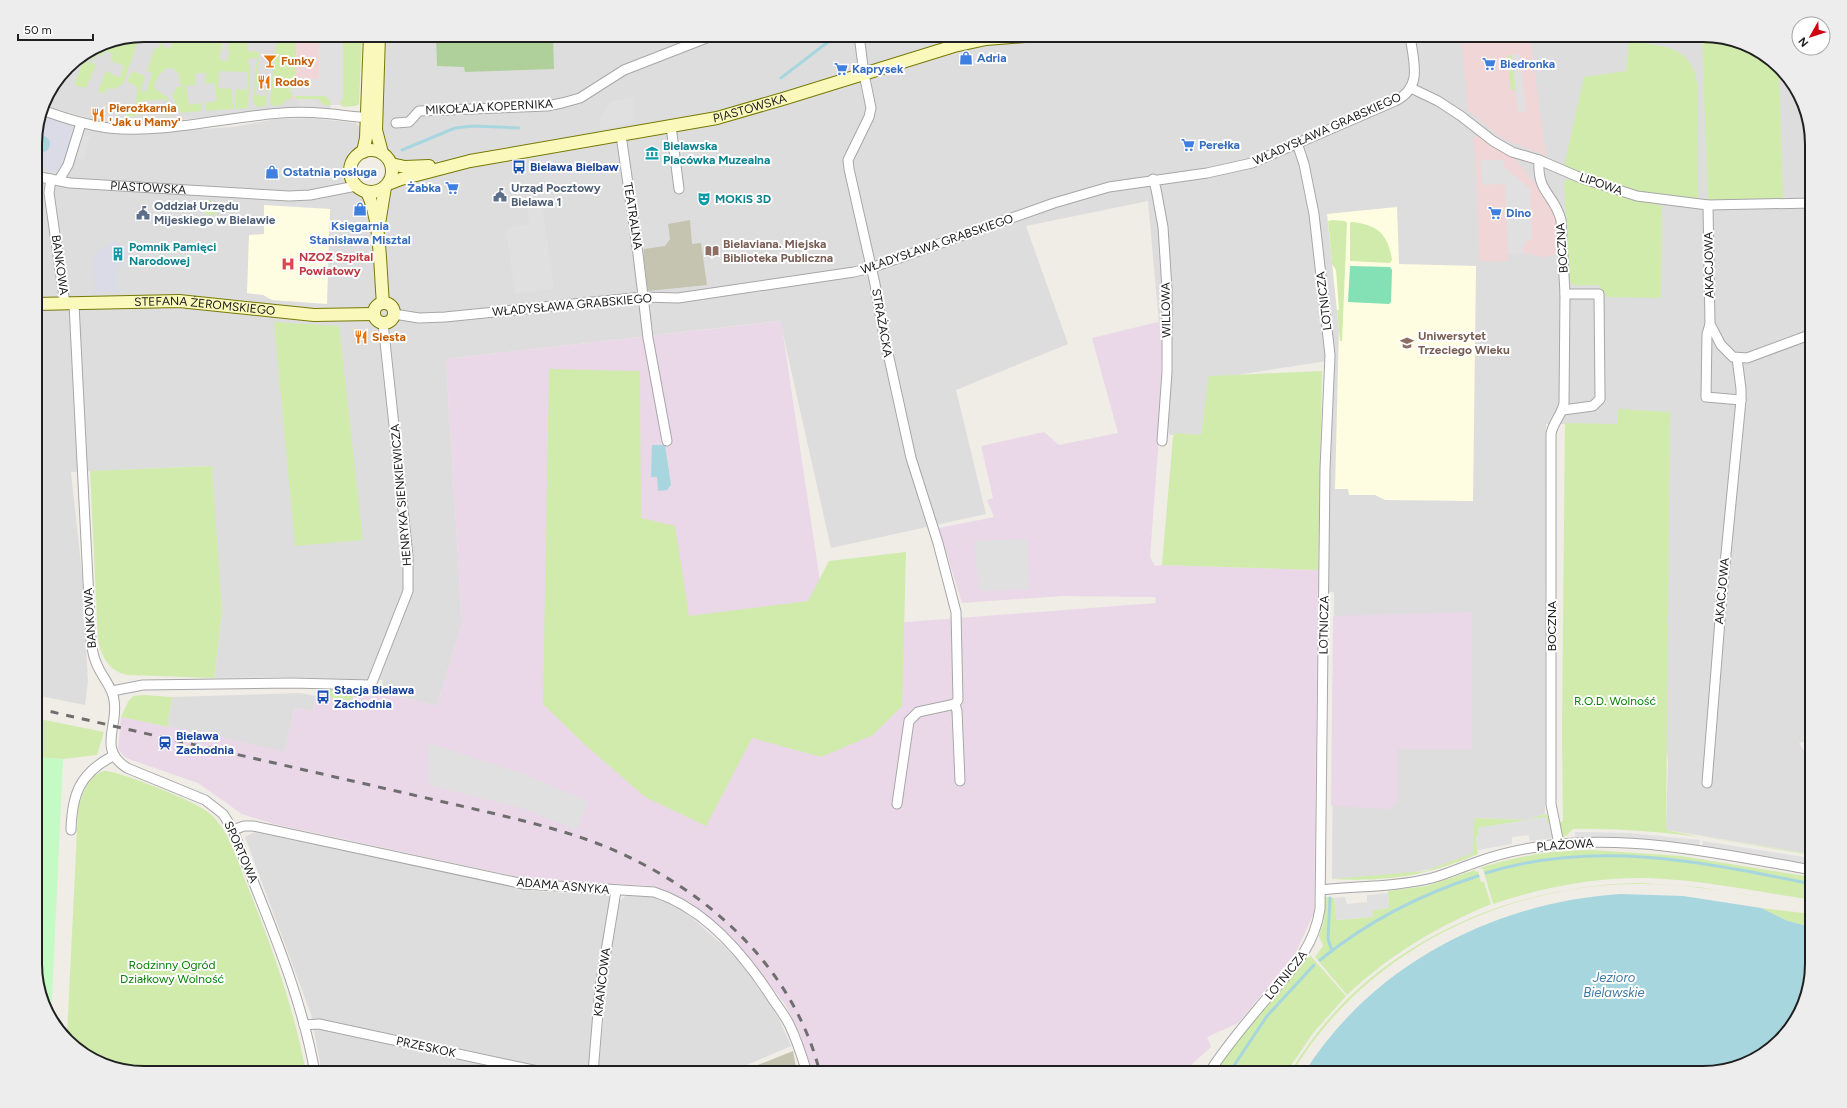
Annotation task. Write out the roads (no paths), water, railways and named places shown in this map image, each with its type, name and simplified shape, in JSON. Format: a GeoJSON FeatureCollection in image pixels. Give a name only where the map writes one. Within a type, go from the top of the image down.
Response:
{"type":"FeatureCollection","features":[{"type":"Feature","properties":{"kind":"main road"},"geometry":{"type":"LineString","coordinates":[[370,42],[371,118],[382,153],[391,164],[392,174],[382,197],[378,237]]}},
{"type":"Feature","properties":{"kind":"main road"},"geometry":{"type":"LineString","coordinates":[[363,152],[371,118],[378,42]]}},
{"type":"Feature","properties":{"kind":"main road","name":"PIASTOWSKA"},"geometry":{"type":"LineString","coordinates":[[387,186],[401,179],[456,164],[552,148],[577,141],[671,126],[743,111],[969,42]]}},
{"type":"Feature","properties":{"kind":"main road"},"geometry":{"type":"LineString","coordinates":[[382,153],[372,150],[363,152],[355,158],[350,167],[351,177],[356,186],[367,192],[376,192],[387,186]]}},
{"type":"Feature","properties":{"kind":"main road","name":"PIASTOWSKA"},"geometry":{"type":"LineString","coordinates":[[391,164],[408,167],[456,164]]}},
{"type":"Feature","properties":{"kind":"main road"},"geometry":{"type":"LineString","coordinates":[[367,192],[372,202],[378,237],[382,303]]}},
{"type":"Feature","properties":{"kind":"main road","name":"STEFANA ŻEROMSKIEGO"},"geometry":{"type":"LineString","coordinates":[[42,304],[179,301],[314,315],[374,314]]}},
{"type":"Feature","properties":{"kind":"main road"},"geometry":{"type":"LineString","coordinates":[[382,303],[391,306],[394,314],[390,321],[383,323],[378,322],[374,314],[377,306],[382,303]]}},
{"type":"Feature","properties":{"kind":"street","name":"MIKOŁAJA KOPERNIKA"},"geometry":{"type":"LineString","coordinates":[[396,123],[409,122],[419,111],[547,106],[580,98],[624,70],[696,42]]}},
{"type":"Feature","properties":{"kind":"street","name":"STRAŻACKA"},"geometry":{"type":"LineString","coordinates":[[860,42],[864,74],[871,108],[869,117],[848,160],[889,360],[911,458],[938,543],[956,612],[958,700],[955,704],[957,711],[960,780]]}},
{"type":"Feature","properties":{"kind":"street"},"geometry":{"type":"LineString","coordinates":[[1411,42],[1415,75],[1412,88]]}},
{"type":"Feature","properties":{"kind":"street","name":"WŁADYSŁAWA GRABSKIEGO"},"geometry":{"type":"LineString","coordinates":[[394,314],[419,318],[445,317],[643,297],[678,298],[854,272],[871,268],[1054,203],[1109,186],[1207,173],[1252,163],[1395,101],[1412,88]]}},
{"type":"Feature","properties":{"kind":"street","name":"LIPOWA"},"geometry":{"type":"LineString","coordinates":[[1412,88],[1438,101],[1461,116],[1493,141],[1512,152],[1540,160],[1581,178],[1638,196],[1708,205],[1805,203]]}},
{"type":"Feature","properties":{"kind":"street"},"geometry":{"type":"LineString","coordinates":[[47,112],[81,123],[116,128],[172,126],[251,116],[299,112],[371,118]]}},
{"type":"Feature","properties":{"kind":"street"},"geometry":{"type":"LineString","coordinates":[[55,180],[68,165],[81,123]]}},
{"type":"Feature","properties":{"kind":"street"},"geometry":{"type":"LineString","coordinates":[[671,126],[680,189]]}},
{"type":"Feature","properties":{"kind":"street","name":"TEATRALNA"},"geometry":{"type":"LineString","coordinates":[[621,135],[648,338],[667,441]]}},
{"type":"Feature","properties":{"kind":"street","name":"LOTNICZA"},"geometry":{"type":"LineString","coordinates":[[1214,1066],[1233,1039],[1306,950],[1316,927],[1320,909],[1325,469],[1330,355],[1314,214],[1304,164],[1297,143]]}},
{"type":"Feature","properties":{"kind":"street","name":"BOCZNA"},"geometry":{"type":"LineString","coordinates":[[1540,160],[1538,175],[1542,186],[1558,209],[1561,220],[1565,294],[1565,397],[1563,410],[1553,424],[1551,434],[1551,804],[1559,844]]}},
{"type":"Feature","properties":{"kind":"street","name":"PIASTOWSKA"},"geometry":{"type":"LineString","coordinates":[[42,177],[70,183],[294,196],[317,194],[356,186]]}},
{"type":"Feature","properties":{"kind":"street","name":"WILLOWA"},"geometry":{"type":"LineString","coordinates":[[1153,179],[1163,227],[1167,289],[1167,372],[1162,441]]}},
{"type":"Feature","properties":{"kind":"street","name":"BANKOWA"},"geometry":{"type":"LineString","coordinates":[[55,180],[49,193],[70,304],[91,640],[95,662],[112,691]]}},
{"type":"Feature","properties":{"kind":"street","name":"AKACJOWA"},"geometry":{"type":"LineString","coordinates":[[1708,205],[1710,324],[1707,334],[1706,397],[1741,400]]}},
{"type":"Feature","properties":{"kind":"street"},"geometry":{"type":"LineString","coordinates":[[1563,410],[1594,406],[1600,399],[1600,294],[1565,294]]}},
{"type":"Feature","properties":{"kind":"street","name":"HENRYKA SIENKIEWICZA"},"geometry":{"type":"LineString","coordinates":[[112,691],[128,687],[151,685],[286,683],[371,685],[408,591],[408,556],[383,323]]}},
{"type":"Feature","properties":{"kind":"street","name":"AKACJOWA"},"geometry":{"type":"LineString","coordinates":[[1707,783],[1722,595],[1742,389],[1737,358],[1727,352],[1721,345],[1710,324]]}},
{"type":"Feature","properties":{"kind":"street"},"geometry":{"type":"LineString","coordinates":[[1737,358],[1757,355],[1805,337]]}},
{"type":"Feature","properties":{"kind":"street"},"geometry":{"type":"LineString","coordinates":[[71,830],[73,806],[82,783],[93,768],[113,756],[110,738],[115,711],[112,691]]}},
{"type":"Feature","properties":{"kind":"street"},"geometry":{"type":"LineString","coordinates":[[897,804],[909,721],[918,712],[955,704]]}},
{"type":"Feature","properties":{"kind":"street","name":"SPORTOWA"},"geometry":{"type":"LineString","coordinates":[[113,756],[118,762],[127,768],[205,800],[223,814],[233,830],[278,940],[295,990],[313,1066]]}},
{"type":"Feature","properties":{"kind":"street","name":"ADAMA ASNYKA"},"geometry":{"type":"LineString","coordinates":[[233,830],[244,826],[253,826],[524,884],[616,891],[654,892],[669,897],[690,909],[731,944],[758,976],[789,1023],[804,1066]]}},
{"type":"Feature","properties":{"kind":"street","name":"PLAŻOWA"},"geometry":{"type":"LineString","coordinates":[[1321,890],[1420,880],[1441,875],[1500,855],[1559,844],[1601,843],[1661,846],[1805,869]]}},
{"type":"Feature","properties":{"kind":"street","name":"KRAŃCOWA"},"geometry":{"type":"LineString","coordinates":[[594,1066],[602,975],[616,891]]}},
{"type":"Feature","properties":{"kind":"street","name":"PRZESKOK"},"geometry":{"type":"LineString","coordinates":[[304,1025],[318,1024],[514,1066]]}},
{"type":"Feature","properties":{"kind":"water"},"geometry":{"type":"Polygon","coordinates":[[[42,136],[49,141],[49,147],[42,152],[42,136]]]}},
{"type":"Feature","properties":{"kind":"water"},"geometry":{"type":"Polygon","coordinates":[[[652,445],[665,445],[671,485],[667,490],[658,491],[657,477],[651,477],[652,445]]]}},
{"type":"Feature","properties":{"kind":"water","name":"Jezioro Bielawskie"},"geometry":{"type":"Polygon","coordinates":[[[1621,894],[1683,896],[1761,908],[1788,921],[1805,925],[1804,977],[1802,990],[1797,1003],[1784,1026],[1765,1045],[1742,1058],[1729,1063],[1716,1065],[1309,1066],[1332,1035],[1364,1001],[1401,971],[1440,946],[1483,926],[1527,910],[1574,900],[1621,894]]]}},
{"type":"Feature","properties":{"kind":"waterway"},"geometry":{"type":"LineString","coordinates":[[781,78],[828,42]]}},
{"type":"Feature","properties":{"kind":"waterway"},"geometry":{"type":"LineString","coordinates":[[402,150],[455,128],[473,126],[519,128]]}},
{"type":"Feature","properties":{"kind":"waterway"},"geometry":{"type":"LineString","coordinates":[[1486,873],[1527,863],[1568,857],[1609,856],[1690,862],[1731,868],[1805,883]]}},
{"type":"Feature","properties":{"kind":"waterway"},"geometry":{"type":"LineString","coordinates":[[1320,960],[1356,933],[1395,910],[1436,891],[1478,876]]}},
{"type":"Feature","properties":{"kind":"waterway"},"geometry":{"type":"LineString","coordinates":[[1330,898],[1328,939],[1332,951]]}},
{"type":"Feature","properties":{"kind":"waterway"},"geometry":{"type":"LineString","coordinates":[[1234,1066],[1267,1016],[1314,965]]}},
{"type":"Feature","properties":{"kind":"railway"},"geometry":{"type":"LineString","coordinates":[[42,710],[496,814],[564,832],[591,841],[641,863],[676,884],[709,907],[739,934],[766,965],[789,998],[807,1034],[818,1066]]}},
{"type":"Feature","properties":{"kind":"place","name":"Adria"},"geometry":{"type":"Point","coordinates":[966,58]}},
{"type":"Feature","properties":{"kind":"place","name":"Funky"},"geometry":{"type":"Point","coordinates":[270,61]}},
{"type":"Feature","properties":{"kind":"place","name":"Biedronka"},"geometry":{"type":"Point","coordinates":[1489,64]}},
{"type":"Feature","properties":{"kind":"place","name":"Kaprysek"},"geometry":{"type":"Point","coordinates":[841,69]}},
{"type":"Feature","properties":{"kind":"place","name":"Rodos"},"geometry":{"type":"Point","coordinates":[264,82]}},
{"type":"Feature","properties":{"kind":"place","name":"Pierożkarnia 'Jak u Mamy'"},"geometry":{"type":"Point","coordinates":[98,115]}},
{"type":"Feature","properties":{"kind":"place","name":"Perełka"},"geometry":{"type":"Point","coordinates":[1188,145]}},
{"type":"Feature","properties":{"kind":"place","name":"Bielawska Placówka Muzealna"},"geometry":{"type":"Point","coordinates":[652,153]}},
{"type":"Feature","properties":{"kind":"place","name":"Bielawa Bielbaw"},"geometry":{"type":"Point","coordinates":[519,167]}},
{"type":"Feature","properties":{"kind":"place","name":"Ostatnia posługa"},"geometry":{"type":"Point","coordinates":[272,172]}},
{"type":"Feature","properties":{"kind":"place","name":"Żabka"},"geometry":{"type":"Point","coordinates":[452,188]}},
{"type":"Feature","properties":{"kind":"place","name":"Urząd Pocztowy Bielawa 1"},"geometry":{"type":"Point","coordinates":[500,195]}},
{"type":"Feature","properties":{"kind":"place","name":"MOKiS 3D"},"geometry":{"type":"Point","coordinates":[704,199]}},
{"type":"Feature","properties":{"kind":"place","name":"Księgarnia Stanisława Misztal"},"geometry":{"type":"Point","coordinates":[360,209]}},
{"type":"Feature","properties":{"kind":"place","name":"Oddział Urzędu Mijeskiego w Bielawie"},"geometry":{"type":"Point","coordinates":[143,213]}},
{"type":"Feature","properties":{"kind":"place","name":"Dino"},"geometry":{"type":"Point","coordinates":[1495,213]}},
{"type":"Feature","properties":{"kind":"place","name":"Bielaviana. Miejska Biblioteka Publiczna"},"geometry":{"type":"Point","coordinates":[712,251]}},
{"type":"Feature","properties":{"kind":"place","name":"Pomnik Pamięci Narodowej"},"geometry":{"type":"Point","coordinates":[118,254]}},
{"type":"Feature","properties":{"kind":"place","name":"NZOZ Szpital Powiatowy"},"geometry":{"type":"Point","coordinates":[288,264]}},
{"type":"Feature","properties":{"kind":"place","name":"Siesta"},"geometry":{"type":"Point","coordinates":[361,337]}},
{"type":"Feature","properties":{"kind":"place","name":"Uniwersytet Trzeciego Wieku"},"geometry":{"type":"Point","coordinates":[1407,343]}},
{"type":"Feature","properties":{"kind":"place","name":"Stacja Bielawa Zachodnia"},"geometry":{"type":"Point","coordinates":[323,697]}},
{"type":"Feature","properties":{"kind":"place","name":"Bielawa Zachodnia"},"geometry":{"type":"Point","coordinates":[165,743]}},
{"type":"Feature","properties":{"kind":"park label","name":"R.O.D. Wolność"},"geometry":{"type":"Point","coordinates":[1615,701]}},
{"type":"Feature","properties":{"kind":"park label","name":"Rodzinny Ogród Działkowy Wolność"},"geometry":{"type":"Point","coordinates":[172,972]}}]}
